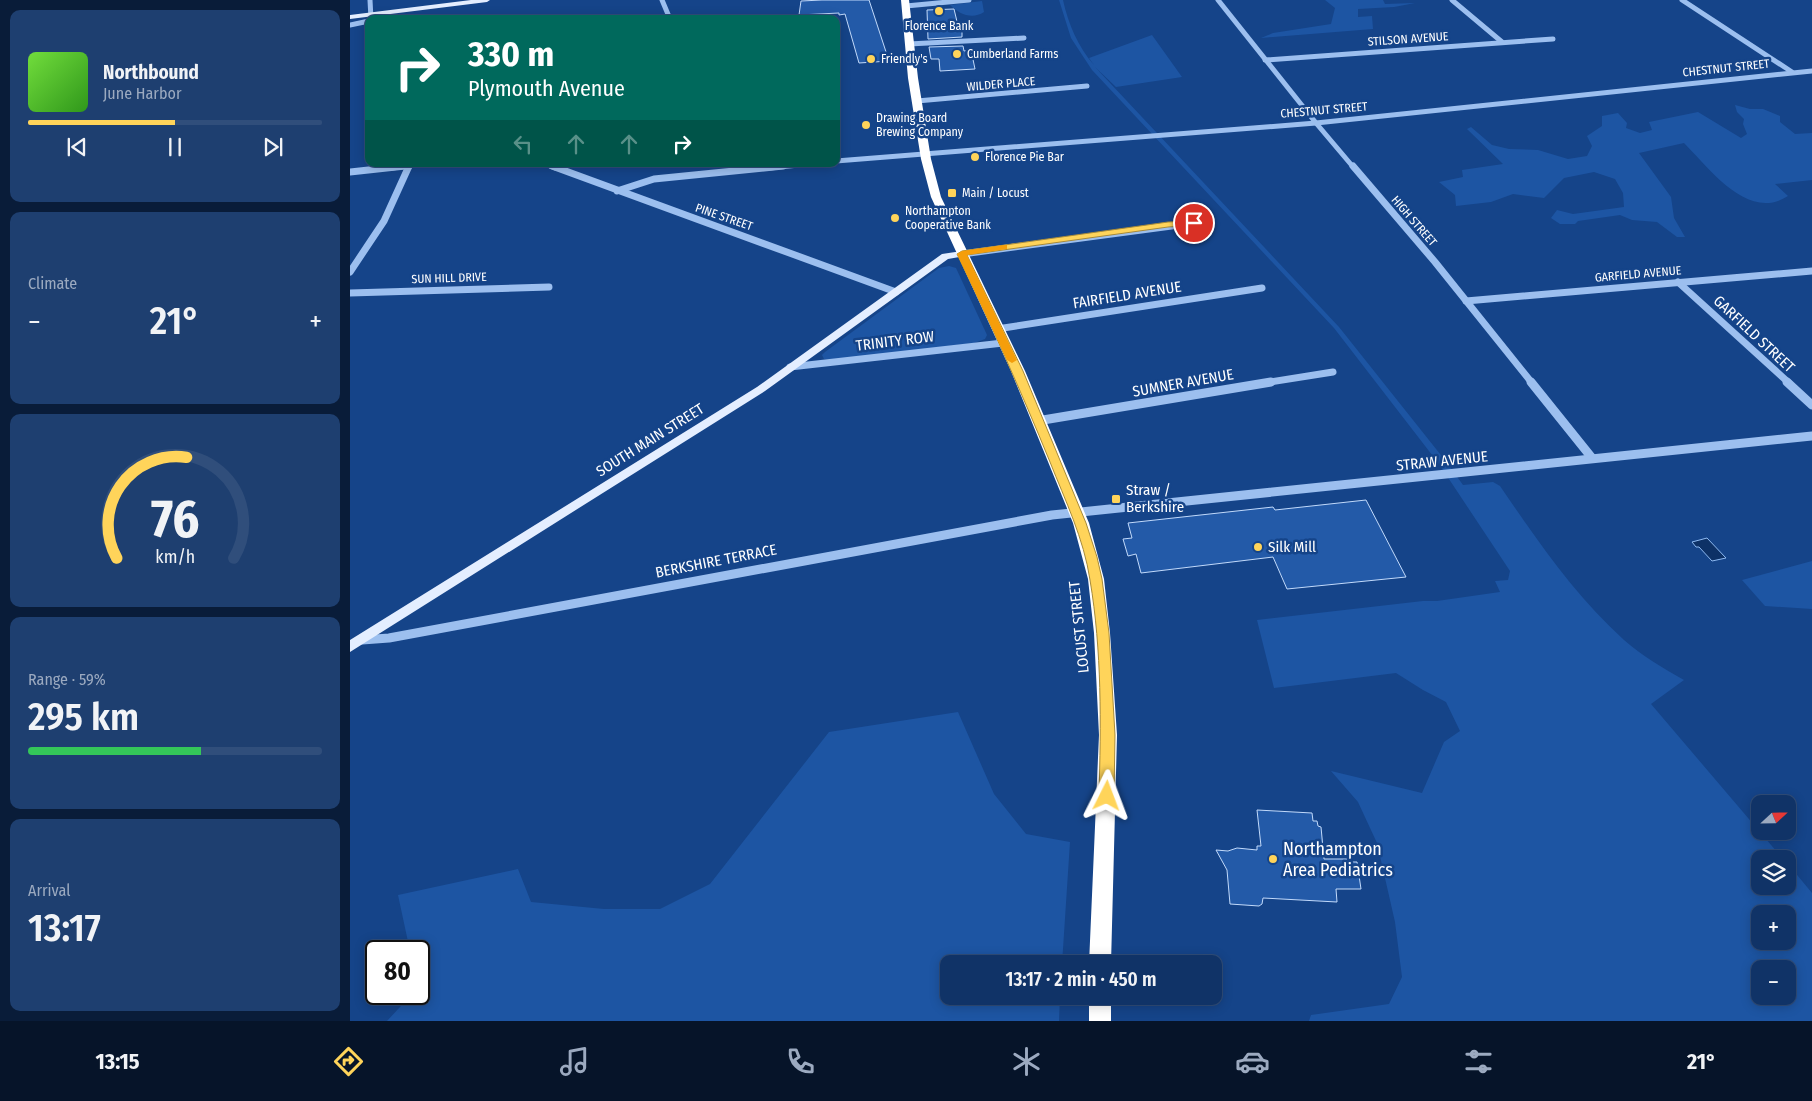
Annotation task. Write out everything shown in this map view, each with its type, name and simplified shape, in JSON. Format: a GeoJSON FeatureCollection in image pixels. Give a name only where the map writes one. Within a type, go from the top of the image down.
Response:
{"type":"FeatureCollection","features":[{"type":"Feature","properties":{"kind":"highway","name":"LOCUST STREET"},"geometry":{"type":"LineString","coordinates":[[906,3],[909,44],[917,101],[936,197],[1018,371],[1037,422],[1076,512],[1096,579],[1100,605],[1106,697],[1108,769],[1102,875],[1100,955]]}},
{"type":"Feature","properties":{"kind":"highway"},"geometry":{"type":"LineString","coordinates":[[1100,1005],[1100,1021]]}},
{"type":"Feature","properties":{"kind":"main road"},"geometry":{"type":"LineString","coordinates":[[390,15],[487,0]]}},
{"type":"Feature","properties":{"kind":"main road"},"geometry":{"type":"LineString","coordinates":[[350,17],[365,18]]}},
{"type":"Feature","properties":{"kind":"main road","name":"SOUTH MAIN STREET"},"geometry":{"type":"LineString","coordinates":[[350,647],[714,420],[945,256],[962,254]]}},
{"type":"Feature","properties":{"kind":"street"},"geometry":{"type":"LineString","coordinates":[[370,0],[370,15]]}},
{"type":"Feature","properties":{"kind":"street"},"geometry":{"type":"LineString","coordinates":[[662,0],[668,15]]}},
{"type":"Feature","properties":{"kind":"street"},"geometry":{"type":"LineString","coordinates":[[906,3],[969,0]]}},
{"type":"Feature","properties":{"kind":"street","name":"HIGH STREET"},"geometry":{"type":"LineString","coordinates":[[1218,0],[1316,123],[1466,301],[1592,458]]}},
{"type":"Feature","properties":{"kind":"street"},"geometry":{"type":"LineString","coordinates":[[1452,0],[1502,42]]}},
{"type":"Feature","properties":{"kind":"street"},"geometry":{"type":"LineString","coordinates":[[1682,0],[1792,72]]}},
{"type":"Feature","properties":{"kind":"street"},"geometry":{"type":"LineString","coordinates":[[350,25],[365,20]]}},
{"type":"Feature","properties":{"kind":"street"},"geometry":{"type":"LineString","coordinates":[[909,44],[1024,38]]}},
{"type":"Feature","properties":{"kind":"street","name":"STILSON AVENUE"},"geometry":{"type":"LineString","coordinates":[[1266,60],[1553,39]]}},
{"type":"Feature","properties":{"kind":"street","name":"CHESTNUT STREET"},"geometry":{"type":"LineString","coordinates":[[840,162],[971,148],[1316,123],[1812,71]]}},
{"type":"Feature","properties":{"kind":"street","name":"WILDER PLACE"},"geometry":{"type":"LineString","coordinates":[[917,101],[1087,86]]}},
{"type":"Feature","properties":{"kind":"street"},"geometry":{"type":"LineString","coordinates":[[350,172],[392,167]]}},
{"type":"Feature","properties":{"kind":"street"},"geometry":{"type":"LineString","coordinates":[[350,272],[382,228],[401,189],[408,167]]}},
{"type":"Feature","properties":{"kind":"street","name":"PINE STREET"},"geometry":{"type":"LineString","coordinates":[[553,167],[896,292]]}},
{"type":"Feature","properties":{"kind":"street"},"geometry":{"type":"LineString","coordinates":[[617,191],[654,179],[737,167]]}},
{"type":"Feature","properties":{"kind":"street"},"geometry":{"type":"LineString","coordinates":[[962,254],[1194,223]]}},
{"type":"Feature","properties":{"kind":"street","name":"GARFIELD AVENUE"},"geometry":{"type":"LineString","coordinates":[[1466,301],[1812,271]]}},
{"type":"Feature","properties":{"kind":"street","name":"GARFIELD STREET"},"geometry":{"type":"LineString","coordinates":[[1678,282],[1812,405]]}},
{"type":"Feature","properties":{"kind":"street","name":"SUN HILL DRIVE"},"geometry":{"type":"LineString","coordinates":[[350,293],[549,286]]}},
{"type":"Feature","properties":{"kind":"street","name":"FAIRFIELD AVENUE"},"geometry":{"type":"LineString","coordinates":[[997,329],[1262,288]]}},
{"type":"Feature","properties":{"kind":"street","name":"TRINITY ROW"},"geometry":{"type":"LineString","coordinates":[[790,367],[1003,342]]}},
{"type":"Feature","properties":{"kind":"street","name":"SUMNER AVENUE"},"geometry":{"type":"LineString","coordinates":[[1037,422],[1333,372]]}},
{"type":"Feature","properties":{"kind":"street","name":"STRAW AVENUE"},"geometry":{"type":"LineString","coordinates":[[1076,512],[1812,436]]}},
{"type":"Feature","properties":{"kind":"street","name":"BERKSHIRE TERRACE"},"geometry":{"type":"LineString","coordinates":[[362,640],[390,638],[985,526],[1076,512]]}},
{"type":"Feature","properties":{"kind":"shaded area"},"geometry":{"type":"Polygon","coordinates":[[[1059,0],[1063,0],[1074,34],[1083,50],[1094,65],[1089,58],[1152,35],[1182,77],[1116,87],[1095,67],[1339,327],[1463,485],[1493,482],[1500,486],[1557,566],[1606,623],[1638,651],[1684,680],[1651,704],[1751,821],[1751,840],[1767,840],[1775,850],[1751,850],[1751,895],[1796,895],[1796,874],[1812,893],[1812,1021],[1309,1021],[1311,1015],[1389,1004],[1402,977],[1395,922],[1377,843],[1358,802],[1331,771],[1422,793],[1444,742],[1460,731],[1446,702],[1396,673],[1274,688],[1257,620],[1437,601],[1500,592],[1495,581],[1508,580],[1510,571],[1439,464],[1334,328],[1092,70],[1071,38],[1059,0]]]}},
{"type":"Feature","properties":{"kind":"shaded area"},"geometry":{"type":"Polygon","coordinates":[[[1325,0],[1383,0],[1385,4],[1415,3],[1394,7],[1358,9],[1358,17],[1372,16],[1373,29],[1261,38],[1273,33],[1331,24],[1335,8],[1325,0]]]}},
{"type":"Feature","properties":{"kind":"shaded area"},"geometry":{"type":"Polygon","coordinates":[[[982,1],[984,12],[975,16],[966,15],[950,5],[982,1]]]}},
{"type":"Feature","properties":{"kind":"shaded area"},"geometry":{"type":"Polygon","coordinates":[[[1735,105],[1750,109],[1763,109],[1780,116],[1780,122],[1795,134],[1812,133],[1812,180],[1775,184],[1788,196],[1773,202],[1759,202],[1744,198],[1731,189],[1684,143],[1639,153],[1671,197],[1674,218],[1685,237],[1677,237],[1657,222],[1632,220],[1620,215],[1578,221],[1575,224],[1560,224],[1551,218],[1557,210],[1573,214],[1624,207],[1623,193],[1615,179],[1594,172],[1564,178],[1544,198],[1513,194],[1491,202],[1456,206],[1455,195],[1439,182],[1463,177],[1462,170],[1503,164],[1467,129],[1471,127],[1492,145],[1509,149],[1538,150],[1568,159],[1587,156],[1592,146],[1587,136],[1602,126],[1602,116],[1618,113],[1627,123],[1626,128],[1640,133],[1652,130],[1649,122],[1698,112],[1741,138],[1747,134],[1743,124],[1744,119],[1737,112],[1735,105]]]}},
{"type":"Feature","properties":{"kind":"shaded area"},"geometry":{"type":"Polygon","coordinates":[[[949,266],[956,268],[987,335],[985,339],[974,343],[843,359],[824,359],[822,355],[825,352],[939,268],[949,266]]]}},
{"type":"Feature","properties":{"kind":"shaded area"},"geometry":{"type":"Polygon","coordinates":[[[1707,538],[1726,558],[1712,561],[1692,542],[1707,538]]]}},
{"type":"Feature","properties":{"kind":"shaded area"},"geometry":{"type":"Polygon","coordinates":[[[1812,561],[1812,609],[1765,606],[1742,580],[1812,561]]]}},
{"type":"Feature","properties":{"kind":"shaded area"},"geometry":{"type":"Polygon","coordinates":[[[958,712],[994,794],[1026,834],[1070,842],[1063,955],[940,955],[940,1005],[1060,1005],[1059,1021],[387,1021],[402,1005],[430,1005],[430,940],[408,940],[398,895],[518,869],[531,902],[604,909],[660,909],[710,884],[829,732],[958,712]]]}},
{"type":"Feature","properties":{"kind":"building"},"geometry":{"type":"Polygon","coordinates":[[[869,0],[889,61],[859,63],[845,14],[799,15],[801,1],[869,0]]]}},
{"type":"Feature","properties":{"kind":"building"},"geometry":{"type":"Polygon","coordinates":[[[954,9],[959,30],[962,30],[962,37],[928,39],[927,10],[954,9]]]}},
{"type":"Feature","properties":{"kind":"building"},"geometry":{"type":"Polygon","coordinates":[[[963,46],[964,51],[971,50],[975,69],[940,71],[939,59],[931,59],[929,47],[963,46]]]}},
{"type":"Feature","properties":{"kind":"building","name":"Silk Mill"},"geometry":{"type":"Polygon","coordinates":[[[1366,500],[1406,577],[1287,589],[1273,557],[1141,573],[1136,554],[1128,556],[1123,539],[1132,538],[1128,523],[1273,507],[1275,510],[1366,500]]]}},
{"type":"Feature","properties":{"kind":"building","name":"Northampton Area Pediatrics"},"geometry":{"type":"Polygon","coordinates":[[[1257,810],[1312,813],[1313,821],[1317,821],[1318,826],[1321,827],[1324,859],[1351,859],[1351,862],[1357,862],[1361,889],[1336,889],[1337,902],[1263,898],[1262,904],[1259,906],[1230,904],[1227,870],[1216,850],[1228,851],[1237,848],[1257,850],[1257,846],[1261,846],[1257,810]]]}},
{"type":"Feature","properties":{"kind":"slow traffic"},"geometry":{"type":"LineString","coordinates":[[1004,247],[962,254],[1012,360]]}},
{"type":"Feature","properties":{"kind":"place","name":"Florence Bank"},"geometry":{"type":"Point","coordinates":[939,11]}},
{"type":"Feature","properties":{"kind":"place","name":"Cumberland Farms"},"geometry":{"type":"Point","coordinates":[957,54]}},
{"type":"Feature","properties":{"kind":"place","name":"Friendly's"},"geometry":{"type":"Point","coordinates":[871,59]}},
{"type":"Feature","properties":{"kind":"place","name":"Drawing Board Brewing Company"},"geometry":{"type":"Point","coordinates":[866,125]}},
{"type":"Feature","properties":{"kind":"place","name":"Florence Pie Bar"},"geometry":{"type":"Point","coordinates":[975,157]}},
{"type":"Feature","properties":{"kind":"place","name":"Main / Locust"},"geometry":{"type":"Point","coordinates":[952,193]}},
{"type":"Feature","properties":{"kind":"place","name":"Northampton Cooperative Bank"},"geometry":{"type":"Point","coordinates":[895,218]}},
{"type":"Feature","properties":{"kind":"place","name":"Straw / Berkshire"},"geometry":{"type":"Point","coordinates":[1116,499]}},
{"type":"Feature","properties":{"kind":"place","name":"Silk Mill"},"geometry":{"type":"Point","coordinates":[1258,547]}},
{"type":"Feature","properties":{"kind":"place","name":"Northampton Area Pediatrics"},"geometry":{"type":"Point","coordinates":[1273,859]}},
{"type":"Feature","properties":{"kind":"route"},"geometry":{"type":"LineString","coordinates":[[1107,796],[1108,735],[1102,633],[1100,605],[1091,557],[1080,523],[1018,371],[962,254],[1194,223]]}}]}
